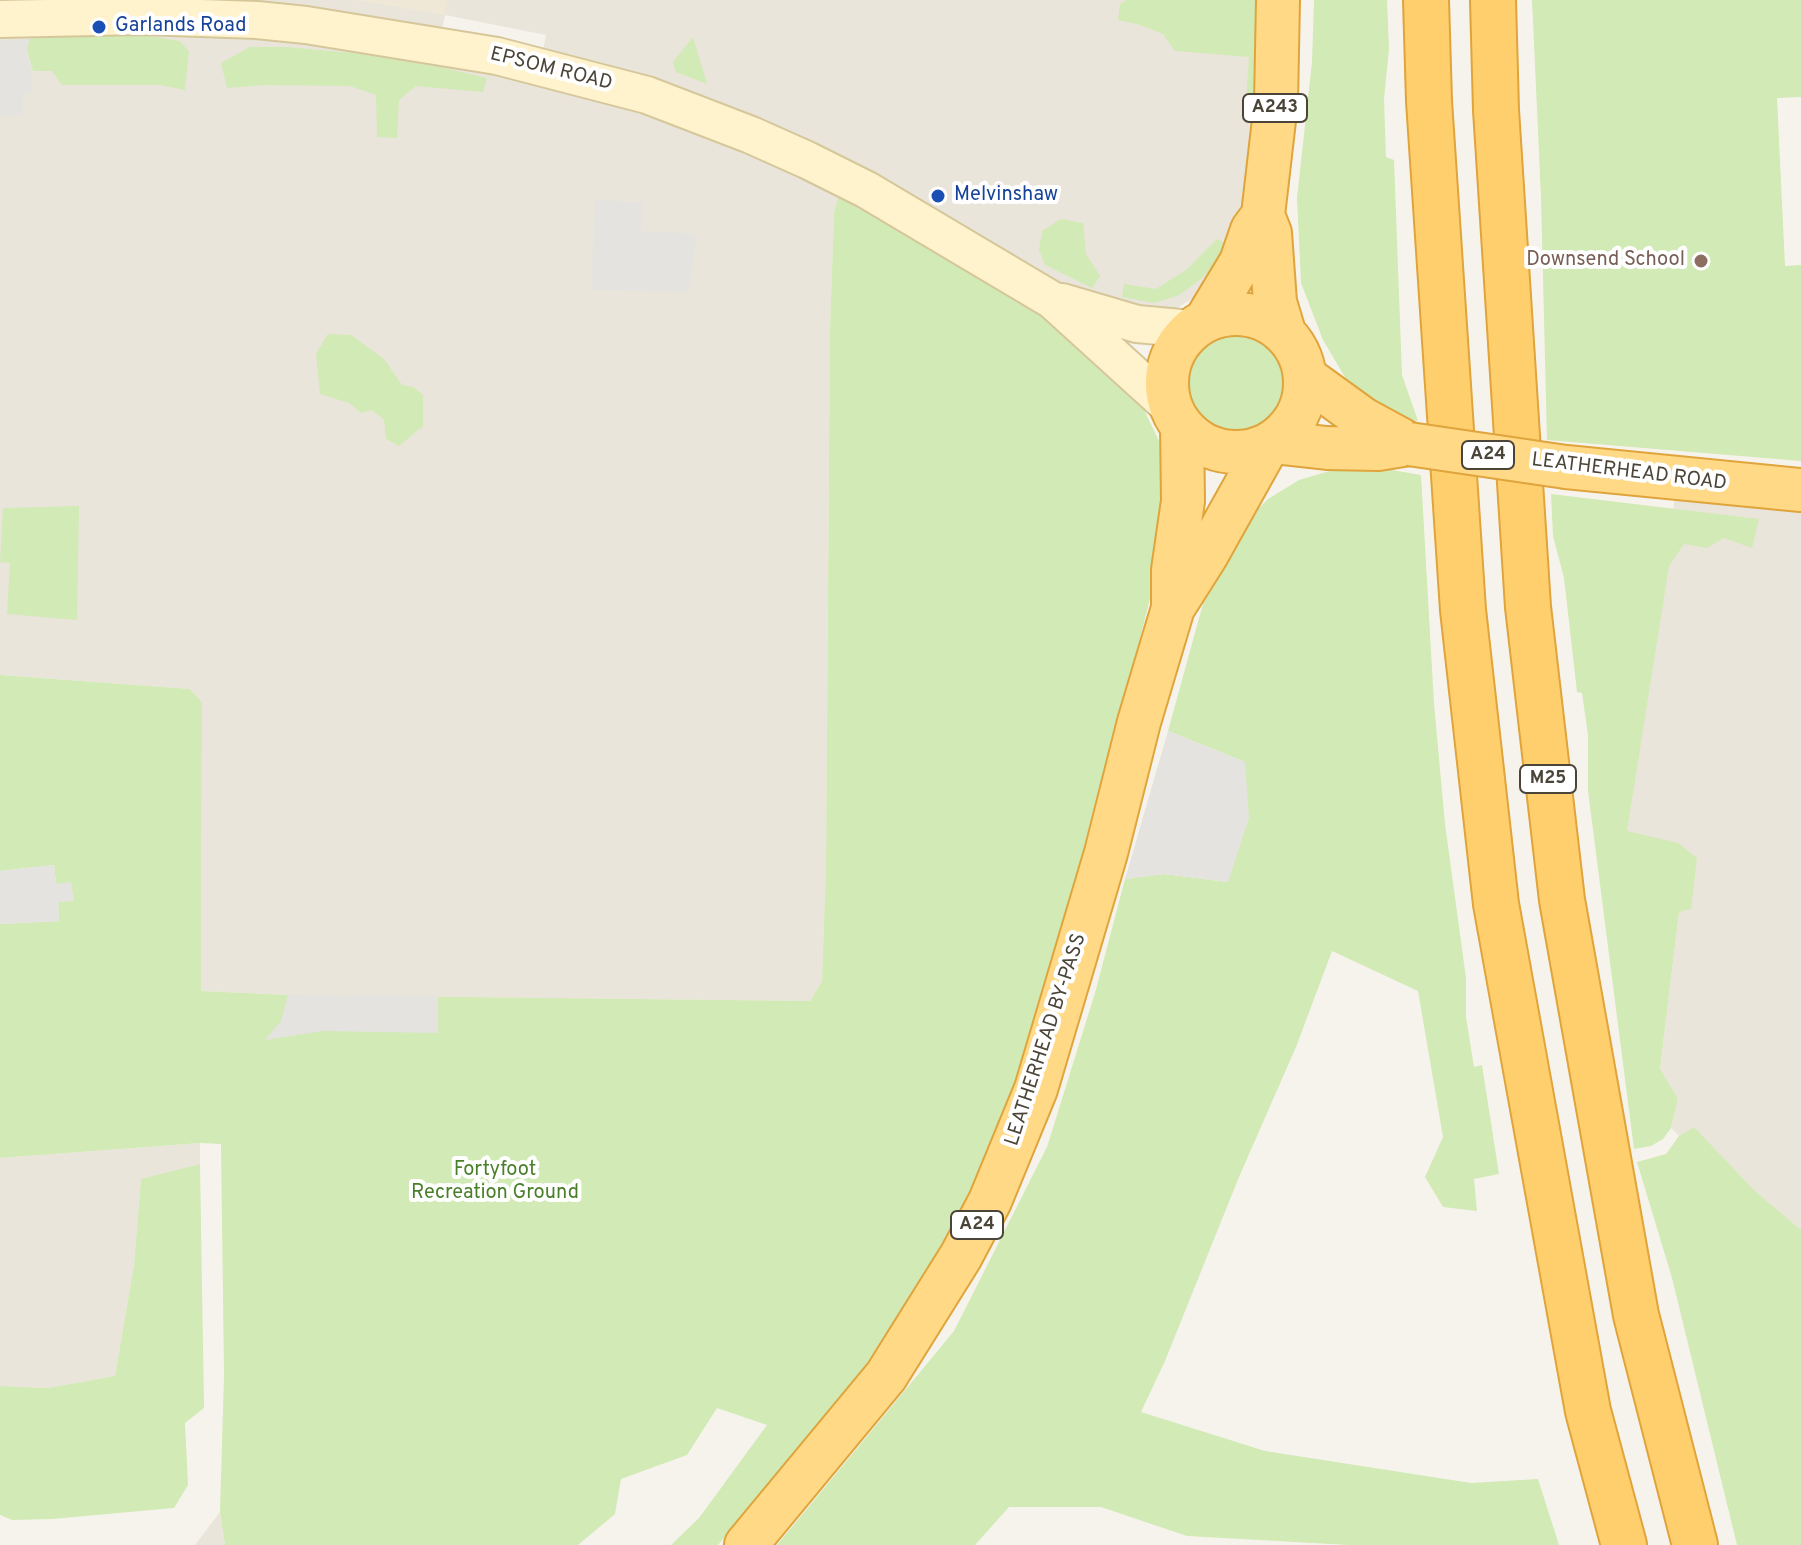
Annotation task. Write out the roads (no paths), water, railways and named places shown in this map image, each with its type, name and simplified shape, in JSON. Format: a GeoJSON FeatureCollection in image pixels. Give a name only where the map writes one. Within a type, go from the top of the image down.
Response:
{"type":"FeatureCollection","features":[{"type":"Feature","properties":{"kind":"highway","name":"A243"},"geometry":{"type":"LineString","coordinates":[[1278,0],[1276,103],[1263,215],[1270,233],[1275,302],[1284,332]]}},
{"type":"Feature","properties":{"kind":"highway"},"geometry":{"type":"LineString","coordinates":[[1426,0],[1429,101],[1463,610],[1496,904],[1588,1411],[1624,1545]]}},
{"type":"Feature","properties":{"kind":"highway","name":"M25"},"geometry":{"type":"LineString","coordinates":[[1493,0],[1496,110],[1528,607],[1562,900],[1636,1315],[1695,1545]]}},
{"type":"Feature","properties":{"kind":"highway","name":"A243"},"geometry":{"type":"LineString","coordinates":[[1199,324],[1234,274],[1252,230],[1263,215]]}},
{"type":"Feature","properties":{"kind":"highway"},"geometry":{"type":"LineString","coordinates":[[1226,314],[1246,314],[1267,320],[1284,332],[1294,345],[1302,361],[1305,396],[1287,430],[1270,443],[1245,452],[1222,451],[1200,442],[1177,418],[1167,388],[1168,366],[1177,346],[1199,324],[1226,314]]}},
{"type":"Feature","properties":{"kind":"highway","name":"LEATHERHEAD ROAD"},"geometry":{"type":"LineString","coordinates":[[1305,377],[1363,419],[1409,444]]}},
{"type":"Feature","properties":{"kind":"highway","name":"LEATHERHEAD BY-PASS"},"geometry":{"type":"LineString","coordinates":[[1173,608],[1173,570],[1183,501],[1177,418]]}},
{"type":"Feature","properties":{"kind":"highway","name":"LEATHERHEAD BY-PASS"},"geometry":{"type":"LineString","coordinates":[[746,1545],[886,1376],[961,1256],[990,1201],[1036,1089],[1106,853],[1139,722],[1173,608],[1270,443]]}},
{"type":"Feature","properties":{"kind":"highway","name":"LEATHERHEAD ROAD"},"geometry":{"type":"LineString","coordinates":[[1270,443],[1378,449],[1409,444],[1566,467],[1801,490]]}},
{"type":"Feature","properties":{"kind":"main road","name":"EPSOM ROAD"},"geometry":{"type":"LineString","coordinates":[[0,19],[143,16],[257,20],[320,27],[462,48],[647,95],[751,135],[867,190],[1052,300],[1177,418]]}},
{"type":"Feature","properties":{"kind":"main road","name":"EPSOM ROAD"},"geometry":{"type":"LineString","coordinates":[[1052,300],[1079,305],[1137,324],[1199,324]]}},
{"type":"Feature","properties":{"kind":"place","name":"Garlands Road"},"geometry":{"type":"Point","coordinates":[99,27]}},
{"type":"Feature","properties":{"kind":"place","name":"Melvinshaw"},"geometry":{"type":"Point","coordinates":[938,196]}},
{"type":"Feature","properties":{"kind":"place","name":"Downsend School"},"geometry":{"type":"Point","coordinates":[1701,261]}},
{"type":"Feature","properties":{"kind":"park label","name":"Fortyfoot Recreation Ground"},"geometry":{"type":"Point","coordinates":[495,1182]}}]}
